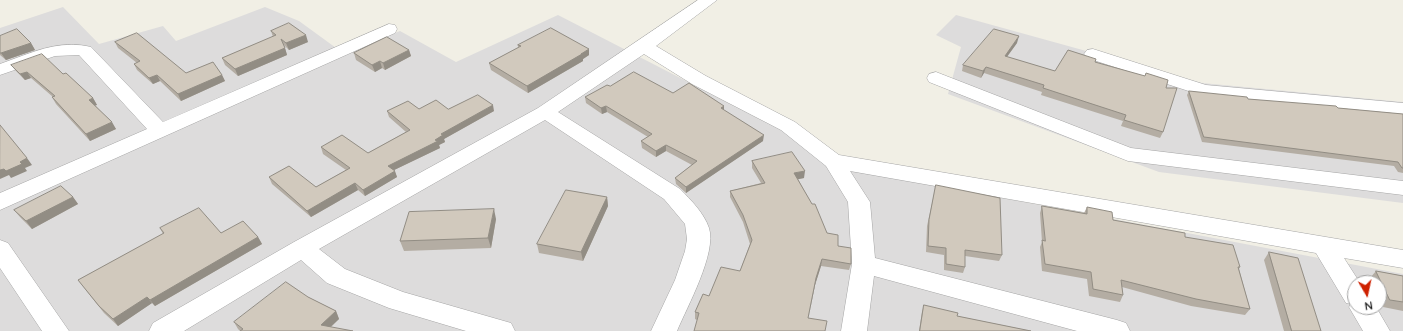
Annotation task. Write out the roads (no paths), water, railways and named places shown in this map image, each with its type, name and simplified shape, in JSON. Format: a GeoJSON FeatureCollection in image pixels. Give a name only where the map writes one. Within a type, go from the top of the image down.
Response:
{"type":"FeatureCollection","features":[{"type":"Feature","properties":{"kind":"street"},"geometry":{"type":"LineString","coordinates":[[162,331],[302,248],[545,112],[644,46],[708,0]]}},
{"type":"Feature","properties":{"kind":"street"},"geometry":{"type":"LineString","coordinates":[[0,202],[389,29]]}},
{"type":"Feature","properties":{"kind":"street"},"geometry":{"type":"LineString","coordinates":[[644,46],[699,80],[788,126],[833,161],[859,202],[864,264],[854,331]]}},
{"type":"Feature","properties":{"kind":"street"},"geometry":{"type":"LineString","coordinates":[[0,70],[54,51],[80,49],[85,51],[160,131]]}},
{"type":"Feature","properties":{"kind":"street"},"geometry":{"type":"LineString","coordinates":[[1093,54],[1204,90],[1403,109]]}},
{"type":"Feature","properties":{"kind":"street"},"geometry":{"type":"LineString","coordinates":[[936,78],[1128,154],[1403,188]]}},
{"type":"Feature","properties":{"kind":"street"},"geometry":{"type":"LineString","coordinates":[[545,112],[672,194],[688,210],[698,230],[696,255],[664,331]]}},
{"type":"Feature","properties":{"kind":"street"},"geometry":{"type":"LineString","coordinates":[[833,161],[1403,259]]}},
{"type":"Feature","properties":{"kind":"street"},"geometry":{"type":"LineString","coordinates":[[1324,246],[1347,283]]}},
{"type":"Feature","properties":{"kind":"street"},"geometry":{"type":"LineString","coordinates":[[302,248],[336,276],[398,301],[502,331]]}},
{"type":"Feature","properties":{"kind":"street"},"geometry":{"type":"LineString","coordinates":[[0,249],[56,331]]}},
{"type":"Feature","properties":{"kind":"street"},"geometry":{"type":"LineString","coordinates":[[864,264],[1065,324],[1117,331]]}},
{"type":"Feature","properties":{"kind":"street"},"geometry":{"type":"LineString","coordinates":[[1367,315],[1377,331]]}}]}
